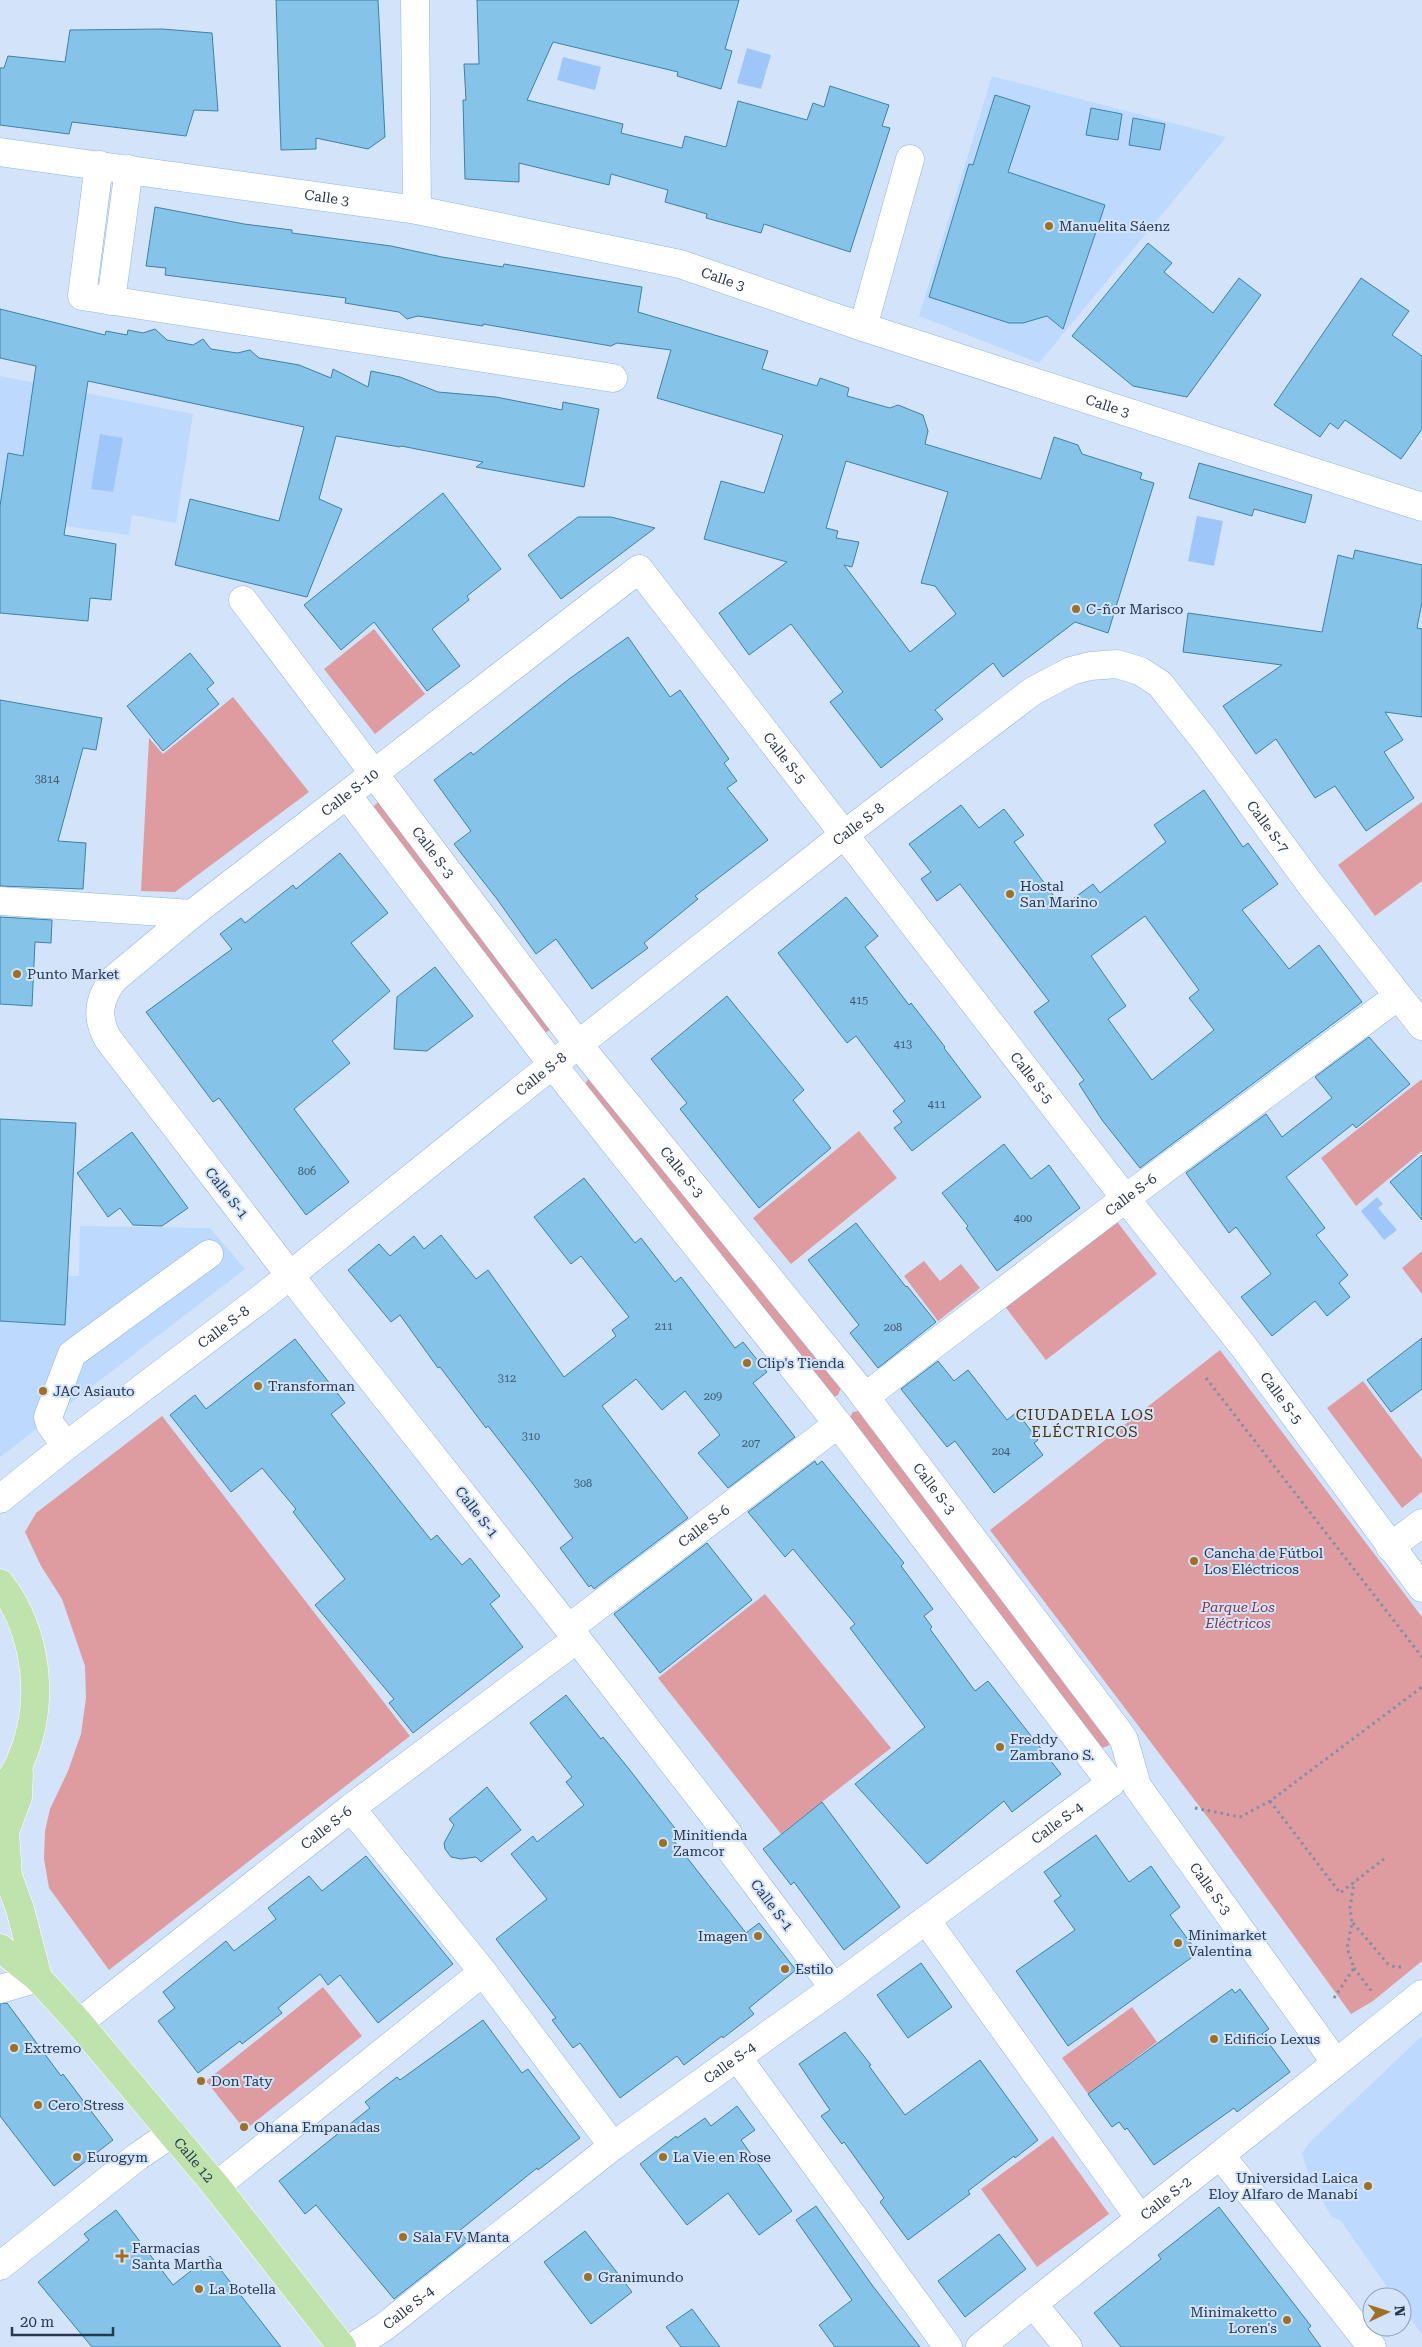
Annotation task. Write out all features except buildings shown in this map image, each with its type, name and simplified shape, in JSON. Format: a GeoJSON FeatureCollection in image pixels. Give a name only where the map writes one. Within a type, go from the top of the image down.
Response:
{"type":"FeatureCollection","features":[{"type":"Feature","properties":{"kind":"main road"},"geometry":{"type":"LineString","coordinates":[[0,1583],[12,1599],[29,1638],[36,1680],[32,1722],[20,1763],[0,1795]]}},
{"type":"Feature","properties":{"kind":"main road","name":"Calle 12"},"geometry":{"type":"LineString","coordinates":[[20,1763],[18,1797],[5,1832],[8,1876],[20,1909],[38,1978]]}},
{"type":"Feature","properties":{"kind":"main road","name":"Calle 12"},"geometry":{"type":"LineString","coordinates":[[0,1948],[38,1978],[79,2023],[216,2186],[342,2347]]}},
{"type":"Feature","properties":{"kind":"street"},"geometry":{"type":"LineString","coordinates":[[415,0],[417,210]]}},
{"type":"Feature","properties":{"kind":"street","name":"Calle 3"},"geometry":{"type":"LineString","coordinates":[[0,152],[417,210],[680,264],[863,327],[1422,507]]}},
{"type":"Feature","properties":{"kind":"street"},"geometry":{"type":"LineString","coordinates":[[863,327],[910,159]]}},
{"type":"Feature","properties":{"kind":"street"},"geometry":{"type":"LineString","coordinates":[[99,165],[82,296],[613,378]]}},
{"type":"Feature","properties":{"kind":"street"},"geometry":{"type":"LineString","coordinates":[[111,301],[129,169]]}},
{"type":"Feature","properties":{"kind":"street","name":"Calle S-10"},"geometry":{"type":"LineString","coordinates":[[108,1040],[102,1028],[99,1015],[106,989],[114,979],[192,914],[639,568]]}},
{"type":"Feature","properties":{"kind":"street","name":"Calle S-5"},"geometry":{"type":"LineString","coordinates":[[639,568],[1126,1198],[1244,1347],[1422,1588]]}},
{"type":"Feature","properties":{"kind":"street","name":"Calle S-3"},"geometry":{"type":"LineString","coordinates":[[243,600],[578,1044],[862,1393],[1124,1740],[1137,1786],[1336,2063]]}},
{"type":"Feature","properties":{"kind":"street","name":"Calle S-7"},"geometry":{"type":"LineString","coordinates":[[1090,666],[1117,664],[1140,671],[1160,684],[1205,740],[1311,885],[1422,1026]]}},
{"type":"Feature","properties":{"kind":"street","name":"Calle S-8"},"geometry":{"type":"LineString","coordinates":[[0,1499],[66,1446],[290,1275],[552,1064],[845,834],[1033,691],[1071,671],[1090,666]]}},
{"type":"Feature","properties":{"kind":"street"},"geometry":{"type":"LineString","coordinates":[[347,795],[552,1064],[833,1419],[1111,1783],[1137,1786]]}},
{"type":"Feature","properties":{"kind":"street"},"geometry":{"type":"LineString","coordinates":[[0,901],[192,914]]}},
{"type":"Feature","properties":{"kind":"street","name":"Calle S-6"},"geometry":{"type":"LineString","coordinates":[[79,2023],[573,1634],[862,1393],[1398,996]]}},
{"type":"Feature","properties":{"kind":"street","name":"Calle S-1"},"geometry":{"type":"LineString","coordinates":[[108,1040],[729,1836],[727,1845],[834,1988]]}},
{"type":"Feature","properties":{"kind":"street"},"geometry":{"type":"LineString","coordinates":[[66,1446],[50,1424],[48,1417],[72,1354],[209,1254]]}},
{"type":"Feature","properties":{"kind":"street"},"geometry":{"type":"LineString","coordinates":[[1390,1547],[1422,1523]]}},
{"type":"Feature","properties":{"kind":"street","name":"Calle S-4"},"geometry":{"type":"LineString","coordinates":[[353,2347],[384,2327],[613,2146],[738,2058],[1111,1783]]}},
{"type":"Feature","properties":{"kind":"street"},"geometry":{"type":"LineString","coordinates":[[351,1808],[483,1972],[613,2146]]}},
{"type":"Feature","properties":{"kind":"street"},"geometry":{"type":"LineString","coordinates":[[926,1920],[1139,2217]]}},
{"type":"Feature","properties":{"kind":"street"},"geometry":{"type":"LineString","coordinates":[[216,2186],[483,1972]]}},
{"type":"Feature","properties":{"kind":"street"},"geometry":{"type":"LineString","coordinates":[[0,1989],[38,1978]]}},
{"type":"Feature","properties":{"kind":"street","name":"Calle S-2"},"geometry":{"type":"LineString","coordinates":[[980,2347],[1139,2217],[1221,2156],[1422,1994]]}},
{"type":"Feature","properties":{"kind":"street"},"geometry":{"type":"LineString","coordinates":[[738,2058],[948,2347]]}},
{"type":"Feature","properties":{"kind":"street"},"geometry":{"type":"LineString","coordinates":[[0,2266],[137,2157],[172,2134]]}},
{"type":"Feature","properties":{"kind":"street"},"geometry":{"type":"LineString","coordinates":[[1221,2156],[1372,2347]]}},
{"type":"Feature","properties":{"kind":"street"},"geometry":{"type":"LineString","coordinates":[[1033,2304],[1068,2347]]}},
{"type":"Feature","properties":{"kind":"path"},"geometry":{"type":"LineString","coordinates":[[1206,1378],[1422,1657]]}},
{"type":"Feature","properties":{"kind":"path"},"geometry":{"type":"LineString","coordinates":[[1195,1808],[1240,1817],[1270,1801],[1422,1687]]}},
{"type":"Feature","properties":{"kind":"path"},"geometry":{"type":"LineString","coordinates":[[1270,1801],[1340,1893],[1384,1859]]}},
{"type":"Feature","properties":{"kind":"path"},"geometry":{"type":"LineString","coordinates":[[1354,1882],[1350,1908],[1352,1922],[1347,1948],[1354,1968],[1370,1988],[1377,2001]]}},
{"type":"Feature","properties":{"kind":"path"},"geometry":{"type":"LineString","coordinates":[[1352,1922],[1388,1964],[1398,1967]]}},
{"type":"Feature","properties":{"kind":"path"},"geometry":{"type":"LineString","coordinates":[[1334,1998],[1354,1968]]}},
{"type":"Feature","properties":{"kind":"shaded area"},"geometry":{"type":"Polygon","coordinates":[[[747,48],[771,55],[761,89],[737,83],[747,48]]]}},
{"type":"Feature","properties":{"kind":"shaded area"},"geometry":{"type":"Polygon","coordinates":[[[563,57],[601,67],[595,90],[557,80],[563,57]]]}},
{"type":"Feature","properties":{"kind":"shaded area","name":"Manuelita Sáenz"},"geometry":{"type":"Polygon","coordinates":[[[992,76],[1226,137],[1039,363],[919,316],[992,76]]]}},
{"type":"Feature","properties":{"kind":"shaded area"},"geometry":{"type":"Polygon","coordinates":[[[0,376],[193,414],[176,523],[132,515],[129,535],[0,517],[0,376]]]}},
{"type":"Feature","properties":{"kind":"shaded area"},"geometry":{"type":"Polygon","coordinates":[[[100,434],[123,438],[113,492],[91,489],[100,434]]]}},
{"type":"Feature","properties":{"kind":"shaded area"},"geometry":{"type":"Polygon","coordinates":[[[1197,516],[1223,521],[1214,566],[1188,561],[1197,516]]]}},
{"type":"Feature","properties":{"kind":"shaded area"},"geometry":{"type":"Polygon","coordinates":[[[1377,1197],[1383,1204],[1378,1208],[1397,1230],[1384,1240],[1361,1211],[1377,1197]]]}},
{"type":"Feature","properties":{"kind":"shaded area","name":"JAC Asiauto"},"geometry":{"type":"Polygon","coordinates":[[[80,1226],[210,1228],[245,1269],[0,1457],[0,1321],[65,1325],[68,1276],[79,1276],[80,1226]]]}},
{"type":"Feature","properties":{"kind":"shaded area","name":"Universidad Laica Eloy Alfaro de Manabí"},"geometry":{"type":"Polygon","coordinates":[[[1422,2036],[1422,2334],[1412,2321],[1412,2287],[1387,2287],[1341,2221],[1331,2216],[1309,2176],[1302,2153],[1310,2142],[1422,2036]]]}},
{"type":"Feature","properties":{"kind":"green space"},"geometry":{"type":"Polygon","coordinates":[[[374,629],[425,694],[375,734],[324,669],[374,629]]]}},
{"type":"Feature","properties":{"kind":"green space"},"geometry":{"type":"Polygon","coordinates":[[[233,697],[309,792],[175,892],[141,891],[149,738],[163,754],[233,697]]]}},
{"type":"Feature","properties":{"kind":"green space"},"geometry":{"type":"Polygon","coordinates":[[[1422,802],[1422,881],[1375,916],[1338,865],[1422,802]]]}},
{"type":"Feature","properties":{"kind":"green space"},"geometry":{"type":"Polygon","coordinates":[[[380,803],[551,1030],[546,1032],[540,1030],[373,807],[380,803]]]}},
{"type":"Feature","properties":{"kind":"green space"},"geometry":{"type":"Polygon","coordinates":[[[589,1078],[841,1388],[838,1395],[833,1397],[585,1084],[589,1078]]]}},
{"type":"Feature","properties":{"kind":"green space"},"geometry":{"type":"Polygon","coordinates":[[[1422,1079],[1422,1151],[1356,1206],[1321,1158],[1422,1079]]]}},
{"type":"Feature","properties":{"kind":"green space"},"geometry":{"type":"Polygon","coordinates":[[[859,1131],[897,1178],[791,1264],[753,1218],[859,1131]]]}},
{"type":"Feature","properties":{"kind":"green space"},"geometry":{"type":"Polygon","coordinates":[[[1115,1219],[1157,1274],[1046,1360],[1003,1304],[1115,1219]]]}},
{"type":"Feature","properties":{"kind":"green space"},"geometry":{"type":"Polygon","coordinates":[[[1422,1251],[1422,1294],[1402,1268],[1422,1251]]]}},
{"type":"Feature","properties":{"kind":"green space"},"geometry":{"type":"Polygon","coordinates":[[[924,1261],[940,1281],[961,1264],[980,1288],[938,1321],[904,1276],[924,1261]]]}},
{"type":"Feature","properties":{"kind":"green space","name":"Parque Los Eléctricos"},"geometry":{"type":"Polygon","coordinates":[[[1220,1350],[1422,1617],[1422,1961],[1373,2001],[1351,2014],[1218,1831],[990,1530],[1220,1350]]]}},
{"type":"Feature","properties":{"kind":"green space"},"geometry":{"type":"Polygon","coordinates":[[[1363,1381],[1422,1459],[1422,1492],[1402,1508],[1327,1408],[1363,1381]]]}},
{"type":"Feature","properties":{"kind":"green space"},"geometry":{"type":"Polygon","coordinates":[[[859,1411],[1111,1742],[1108,1746],[1101,1748],[850,1417],[853,1412],[859,1411]]]}},
{"type":"Feature","properties":{"kind":"green space"},"geometry":{"type":"Polygon","coordinates":[[[162,1416],[410,1736],[109,1970],[49,1888],[44,1859],[45,1831],[50,1809],[68,1771],[81,1734],[86,1698],[85,1666],[62,1599],[41,1566],[25,1532],[36,1513],[162,1416]]]}},
{"type":"Feature","properties":{"kind":"green space"},"geometry":{"type":"Polygon","coordinates":[[[765,1594],[891,1748],[781,1834],[658,1678],[765,1594]]]}},
{"type":"Feature","properties":{"kind":"green space"},"geometry":{"type":"Polygon","coordinates":[[[323,1987],[362,2036],[245,2130],[206,2081],[323,1987]]]}},
{"type":"Feature","properties":{"kind":"green space"},"geometry":{"type":"Polygon","coordinates":[[[1132,2007],[1157,2042],[1088,2094],[1062,2058],[1132,2007]]]}},
{"type":"Feature","properties":{"kind":"green space"},"geometry":{"type":"Polygon","coordinates":[[[1053,2136],[1109,2214],[1037,2267],[981,2189],[1053,2136]]]}},
{"type":"Feature","properties":{"kind":"place","name":"Manuelita Sáenz"},"geometry":{"type":"Point","coordinates":[1049,226]}},
{"type":"Feature","properties":{"kind":"place","name":"C-ñor Marisco"},"geometry":{"type":"Point","coordinates":[1076,609]}},
{"type":"Feature","properties":{"kind":"place","name":"Hostal San Marino"},"geometry":{"type":"Point","coordinates":[1010,894]}},
{"type":"Feature","properties":{"kind":"place","name":"Punto Market"},"geometry":{"type":"Point","coordinates":[17,974]}},
{"type":"Feature","properties":{"kind":"place","name":"Clip's Tienda"},"geometry":{"type":"Point","coordinates":[747,1363]}},
{"type":"Feature","properties":{"kind":"place","name":"Transforman"},"geometry":{"type":"Point","coordinates":[258,1386]}},
{"type":"Feature","properties":{"kind":"place","name":"JAC Asiauto"},"geometry":{"type":"Point","coordinates":[43,1391]}},
{"type":"Feature","properties":{"kind":"place","name":"Cancha de Fútbol Los Eléctricos"},"geometry":{"type":"Point","coordinates":[1194,1561]}},
{"type":"Feature","properties":{"kind":"place","name":"Freddy Zambrano S."},"geometry":{"type":"Point","coordinates":[1000,1747]}},
{"type":"Feature","properties":{"kind":"place","name":"Minitienda Zamcor"},"geometry":{"type":"Point","coordinates":[663,1843]}},
{"type":"Feature","properties":{"kind":"place","name":"Imagen"},"geometry":{"type":"Point","coordinates":[758,1936]}},
{"type":"Feature","properties":{"kind":"place","name":"Minimarket Valentina"},"geometry":{"type":"Point","coordinates":[1178,1943]}},
{"type":"Feature","properties":{"kind":"place","name":"Estilo"},"geometry":{"type":"Point","coordinates":[785,1969]}},
{"type":"Feature","properties":{"kind":"place","name":"Edificio Lexus"},"geometry":{"type":"Point","coordinates":[1214,2039]}},
{"type":"Feature","properties":{"kind":"place","name":"Extremo"},"geometry":{"type":"Point","coordinates":[14,2048]}},
{"type":"Feature","properties":{"kind":"place","name":"Don Taty"},"geometry":{"type":"Point","coordinates":[201,2081]}},
{"type":"Feature","properties":{"kind":"place","name":"Cero Stress"},"geometry":{"type":"Point","coordinates":[38,2105]}},
{"type":"Feature","properties":{"kind":"place","name":"Ohana Empanadas"},"geometry":{"type":"Point","coordinates":[244,2127]}},
{"type":"Feature","properties":{"kind":"place","name":"Eurogym"},"geometry":{"type":"Point","coordinates":[77,2157]}},
{"type":"Feature","properties":{"kind":"place","name":"La Vie en Rose"},"geometry":{"type":"Point","coordinates":[663,2157]}},
{"type":"Feature","properties":{"kind":"place","name":"Universidad Laica Eloy Alfaro de Manabí"},"geometry":{"type":"Point","coordinates":[1368,2186]}},
{"type":"Feature","properties":{"kind":"place","name":"Sala FV Manta"},"geometry":{"type":"Point","coordinates":[403,2237]}},
{"type":"Feature","properties":{"kind":"place","name":"Farmacias Santa Martha"},"geometry":{"type":"Point","coordinates":[122,2256]}},
{"type":"Feature","properties":{"kind":"place","name":"Granimundo"},"geometry":{"type":"Point","coordinates":[588,2277]}},
{"type":"Feature","properties":{"kind":"place","name":"La Botella"},"geometry":{"type":"Point","coordinates":[199,2289]}},
{"type":"Feature","properties":{"kind":"place","name":"Minimaketto Loren's"},"geometry":{"type":"Point","coordinates":[1287,2320]}},
{"type":"Feature","properties":{"kind":"district","name":"CIUDADELA LOS ELÉCTRICOS"},"geometry":{"type":"Point","coordinates":[1085,1424]}}]}
